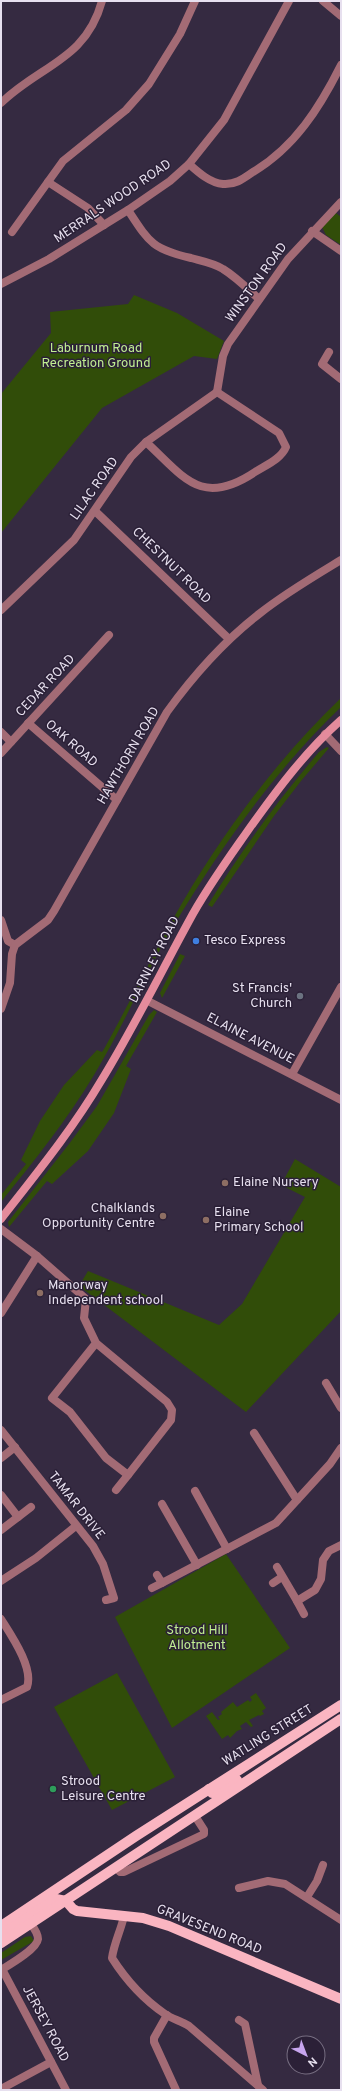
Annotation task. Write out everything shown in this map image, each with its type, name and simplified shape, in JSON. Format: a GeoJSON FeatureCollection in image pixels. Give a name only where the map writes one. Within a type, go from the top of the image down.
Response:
{"type":"FeatureCollection","features":[{"type":"Feature","properties":{"kind":"main road","name":"WATLING STREET"},"geometry":{"type":"LineString","coordinates":[[28,1917],[55,1890],[113,1851],[341,1705]]}},
{"type":"Feature","properties":{"kind":"main road","name":"WATLING STREET"},"geometry":{"type":"LineString","coordinates":[[28,1917],[66,1901],[341,1719]]}},
{"type":"Feature","properties":{"kind":"main road","name":"WATLING STREET"},"geometry":{"type":"LineString","coordinates":[[209,1789],[212,1794],[217,1793],[250,1772],[270,1766]]}},
{"type":"Feature","properties":{"kind":"main road","name":"WATLING STREET"},"geometry":{"type":"LineString","coordinates":[[113,1851],[133,1846],[188,1810],[190,1810],[195,1816]]}},
{"type":"Feature","properties":{"kind":"main road","name":"GRAVESEND ROAD"},"geometry":{"type":"LineString","coordinates":[[66,1901],[73,1909],[77,1911],[143,1918],[169,1926],[341,1999]]}},
{"type":"Feature","properties":{"kind":"main road"},"geometry":{"type":"LineString","coordinates":[[1,1926],[28,1917]]}},
{"type":"Feature","properties":{"kind":"main road"},"geometry":{"type":"LineString","coordinates":[[1,1935],[28,1917]]}},
{"type":"Feature","properties":{"kind":"main road"},"geometry":{"type":"LineString","coordinates":[[1,1943],[28,1917]]}},
{"type":"Feature","properties":{"kind":"street"},"geometry":{"type":"LineString","coordinates":[[1,102],[13,92],[66,57],[80,44],[91,29],[102,1]]}},
{"type":"Feature","properties":{"kind":"street"},"geometry":{"type":"LineString","coordinates":[[12,232],[63,161],[77,148],[106,128],[121,115],[149,84],[180,34],[195,1]]}},
{"type":"Feature","properties":{"kind":"street","name":"MERRALS WOOD ROAD"},"geometry":{"type":"LineString","coordinates":[[1,284],[49,259],[128,210],[170,181],[188,164],[224,120],[289,1]]}},
{"type":"Feature","properties":{"kind":"street"},"geometry":{"type":"LineString","coordinates":[[323,1],[341,16]]}},
{"type":"Feature","properties":{"kind":"street"},"geometry":{"type":"LineString","coordinates":[[188,164],[203,176],[221,184],[239,181],[256,171],[289,144],[305,126],[327,93],[341,65]]}},
{"type":"Feature","properties":{"kind":"street"},"geometry":{"type":"LineString","coordinates":[[48,182],[88,208],[104,225]]}},
{"type":"Feature","properties":{"kind":"street","name":"WINSTON ROAD"},"geometry":{"type":"LineString","coordinates":[[217,392],[223,356],[228,344],[288,259],[312,231],[341,202]]}},
{"type":"Feature","properties":{"kind":"street"},"geometry":{"type":"LineString","coordinates":[[128,210],[146,236],[156,246],[167,253],[206,262],[223,269],[259,299]]}},
{"type":"Feature","properties":{"kind":"street"},"geometry":{"type":"LineString","coordinates":[[312,231],[341,251]]}},
{"type":"Feature","properties":{"kind":"street"},"geometry":{"type":"LineString","coordinates":[[328,352],[322,364],[341,379]]}},
{"type":"Feature","properties":{"kind":"street"},"geometry":{"type":"LineString","coordinates":[[146,442],[190,482],[209,489],[234,484],[251,475],[283,453],[286,447],[279,433],[217,392]]}},
{"type":"Feature","properties":{"kind":"street","name":"LILAC ROAD"},"geometry":{"type":"LineString","coordinates":[[1,610],[74,540],[96,511],[131,457],[146,442],[217,392]]}},
{"type":"Feature","properties":{"kind":"street","name":"CHESTNUT ROAD"},"geometry":{"type":"LineString","coordinates":[[96,511],[229,640]]}},
{"type":"Feature","properties":{"kind":"street","name":"HAWTHORN ROAD"},"geometry":{"type":"LineString","coordinates":[[8,942],[48,920],[167,712],[187,684],[229,640],[259,613],[341,560]]}},
{"type":"Feature","properties":{"kind":"street","name":"CEDAR ROAD"},"geometry":{"type":"LineString","coordinates":[[1,753],[109,635]]}},
{"type":"Feature","properties":{"kind":"street","name":"DARNLEY ROAD"},"geometry":{"type":"LineString","coordinates":[[1,1219],[71,1128],[101,1082],[148,1001],[189,920],[210,886],[283,783],[325,734],[341,720]]}},
{"type":"Feature","properties":{"kind":"street","name":"OAK ROAD"},"geometry":{"type":"LineString","coordinates":[[28,723],[117,800]]}},
{"type":"Feature","properties":{"kind":"street"},"geometry":{"type":"LineString","coordinates":[[1,732],[11,742]]}},
{"type":"Feature","properties":{"kind":"street"},"geometry":{"type":"LineString","coordinates":[[325,734],[341,751]]}},
{"type":"Feature","properties":{"kind":"street"},"geometry":{"type":"LineString","coordinates":[[1,920],[12,954],[10,983],[1,1009]]}},
{"type":"Feature","properties":{"kind":"street"},"geometry":{"type":"LineString","coordinates":[[292,1074],[341,987]]}},
{"type":"Feature","properties":{"kind":"street","name":"ELAINE AVENUE"},"geometry":{"type":"LineString","coordinates":[[148,1001],[341,1100]]}},
{"type":"Feature","properties":{"kind":"street"},"geometry":{"type":"LineString","coordinates":[[1,1229],[37,1256],[86,1299],[84,1318],[96,1343],[167,1402],[172,1410],[171,1420],[116,1490]]}},
{"type":"Feature","properties":{"kind":"street"},"geometry":{"type":"LineString","coordinates":[[1,1313],[37,1256]]}},
{"type":"Feature","properties":{"kind":"street"},"geometry":{"type":"LineString","coordinates":[[96,1343],[52,1398],[70,1412],[106,1458],[128,1475]]}},
{"type":"Feature","properties":{"kind":"street"},"geometry":{"type":"LineString","coordinates":[[326,1383],[341,1408]]}},
{"type":"Feature","properties":{"kind":"street","name":"TAMAR DRIVE"},"geometry":{"type":"LineString","coordinates":[[1,1430],[93,1546],[103,1564],[114,1598],[106,1600]]}},
{"type":"Feature","properties":{"kind":"street"},"geometry":{"type":"LineString","coordinates":[[254,1433],[297,1500]]}},
{"type":"Feature","properties":{"kind":"street"},"geometry":{"type":"LineString","coordinates":[[1,1458],[15,1447]]}},
{"type":"Feature","properties":{"kind":"street"},"geometry":{"type":"LineString","coordinates":[[152,1588],[276,1523],[330,1464],[341,1448]]}},
{"type":"Feature","properties":{"kind":"street"},"geometry":{"type":"LineString","coordinates":[[195,1491],[226,1549]]}},
{"type":"Feature","properties":{"kind":"street"},"geometry":{"type":"LineString","coordinates":[[1,1495],[18,1517]]}},
{"type":"Feature","properties":{"kind":"street"},"geometry":{"type":"LineString","coordinates":[[162,1504],[197,1565]]}},
{"type":"Feature","properties":{"kind":"street"},"geometry":{"type":"LineString","coordinates":[[1,1530],[31,1507]]}},
{"type":"Feature","properties":{"kind":"street"},"geometry":{"type":"LineString","coordinates":[[1,1581],[36,1558],[76,1526]]}},
{"type":"Feature","properties":{"kind":"street"},"geometry":{"type":"LineString","coordinates":[[297,1601],[316,1590],[321,1579],[323,1560],[329,1551],[341,1545]]}},
{"type":"Feature","properties":{"kind":"street"},"geometry":{"type":"LineString","coordinates":[[276,1567],[304,1614]]}},
{"type":"Feature","properties":{"kind":"street"},"geometry":{"type":"LineString","coordinates":[[157,1575],[162,1583]]}},
{"type":"Feature","properties":{"kind":"street"},"geometry":{"type":"LineString","coordinates":[[273,1583],[282,1577]]}},
{"type":"Feature","properties":{"kind":"street"},"geometry":{"type":"LineString","coordinates":[[1,1619],[20,1649],[29,1681],[27,1687],[1,1700]]}},
{"type":"Feature","properties":{"kind":"street"},"geometry":{"type":"LineString","coordinates":[[116,1868],[120,1872],[124,1872],[204,1834],[205,1831],[195,1816]]}},
{"type":"Feature","properties":{"kind":"street"},"geometry":{"type":"LineString","coordinates":[[307,1897],[317,1881],[323,1865]]}},
{"type":"Feature","properties":{"kind":"street"},"geometry":{"type":"LineString","coordinates":[[239,1888],[268,1881],[285,1884],[341,1920]]}},
{"type":"Feature","properties":{"kind":"street"},"geometry":{"type":"LineString","coordinates":[[124,1916],[112,1958],[145,2000],[167,2015],[178,2019],[189,2026],[260,2088]]}},
{"type":"Feature","properties":{"kind":"street"},"geometry":{"type":"LineString","coordinates":[[2,1969],[21,1957],[36,1943],[38,1936],[28,1917]]}},
{"type":"Feature","properties":{"kind":"street","name":"JERSEY ROAD"},"geometry":{"type":"LineString","coordinates":[[2,1969],[66,2090]]}},
{"type":"Feature","properties":{"kind":"street"},"geometry":{"type":"LineString","coordinates":[[167,2015],[154,2038],[154,2042],[176,2090]]}},
{"type":"Feature","properties":{"kind":"street"},"geometry":{"type":"LineString","coordinates":[[239,2020],[244,2024],[260,2088]]}},
{"type":"Feature","properties":{"kind":"street"},"geometry":{"type":"LineString","coordinates":[[1,2089],[51,2062]]}},
{"type":"Feature","properties":{"kind":"green space"},"geometry":{"type":"Polygon","coordinates":[[[336,213],[341,217],[341,245],[326,235],[322,227],[336,213]]]}},
{"type":"Feature","properties":{"kind":"green space","name":"Laburnum Road Recreation Ground"},"geometry":{"type":"Polygon","coordinates":[[[134,295],[177,313],[224,341],[217,359],[194,356],[102,408],[1,533],[1,394],[51,333],[50,312],[128,304],[134,295]]]}},
{"type":"Feature","properties":{"kind":"green space"},"geometry":{"type":"Polygon","coordinates":[[[341,698],[341,707],[294,757],[250,810],[230,838],[163,944],[105,1057],[84,1092],[50,1140],[1,1202],[1,1195],[26,1164],[21,1160],[40,1121],[64,1085],[97,1050],[102,1052],[104,1049],[173,919],[209,860],[249,802],[293,748],[341,698]]]}},
{"type":"Feature","properties":{"kind":"green space"},"geometry":{"type":"Polygon","coordinates":[[[327,747],[329,748],[274,816],[212,907],[208,905],[275,807],[319,752],[327,747]]]}},
{"type":"Feature","properties":{"kind":"green space"},"geometry":{"type":"Polygon","coordinates":[[[180,954],[185,956],[162,998],[160,993],[180,954]]]}},
{"type":"Feature","properties":{"kind":"green space"},"geometry":{"type":"Polygon","coordinates":[[[154,1010],[157,1012],[126,1066],[131,1069],[114,1113],[88,1151],[52,1184],[47,1181],[9,1227],[8,1222],[97,1106],[149,1015],[154,1010]]]}},
{"type":"Feature","properties":{"kind":"green space"},"geometry":{"type":"Polygon","coordinates":[[[295,1159],[341,1187],[341,1311],[246,1412],[79,1286],[88,1271],[219,1325],[242,1304],[305,1197],[281,1185],[295,1159]]]}},
{"type":"Feature","properties":{"kind":"green space","name":"Strood Hill Allotment"},"geometry":{"type":"Polygon","coordinates":[[[226,1554],[290,1648],[172,1728],[115,1617],[226,1554]]]}},
{"type":"Feature","properties":{"kind":"green space"},"geometry":{"type":"Polygon","coordinates":[[[117,1673],[175,1777],[112,1810],[54,1707],[117,1673]]]}},
{"type":"Feature","properties":{"kind":"green space"},"geometry":{"type":"Polygon","coordinates":[[[256,1693],[266,1708],[262,1711],[264,1714],[249,1720],[253,1726],[251,1727],[246,1722],[240,1726],[242,1729],[237,1731],[230,1738],[228,1735],[222,1739],[206,1716],[212,1712],[218,1720],[220,1719],[218,1717],[222,1714],[221,1712],[233,1702],[237,1707],[248,1700],[250,1702],[252,1700],[250,1697],[256,1693]]]}},
{"type":"Feature","properties":{"kind":"green space"},"geometry":{"type":"Polygon","coordinates":[[[31,1936],[34,1941],[1,1960],[1,1953],[25,1937],[31,1936]]]}},
{"type":"Feature","properties":{"kind":"place","name":"Tesco Express"},"geometry":{"type":"Point","coordinates":[196,941]}},
{"type":"Feature","properties":{"kind":"place","name":"St Francis' Church"},"geometry":{"type":"Point","coordinates":[300,996]}},
{"type":"Feature","properties":{"kind":"place","name":"Elaine Nursery"},"geometry":{"type":"Point","coordinates":[225,1183]}},
{"type":"Feature","properties":{"kind":"place","name":"Chalklands Opportunity Centre"},"geometry":{"type":"Point","coordinates":[163,1216]}},
{"type":"Feature","properties":{"kind":"place","name":"Elaine Primary School"},"geometry":{"type":"Point","coordinates":[206,1220]}},
{"type":"Feature","properties":{"kind":"place","name":"Manorway Independent school"},"geometry":{"type":"Point","coordinates":[40,1293]}},
{"type":"Feature","properties":{"kind":"place","name":"Strood Leisure Centre"},"geometry":{"type":"Point","coordinates":[53,1789]}}]}
